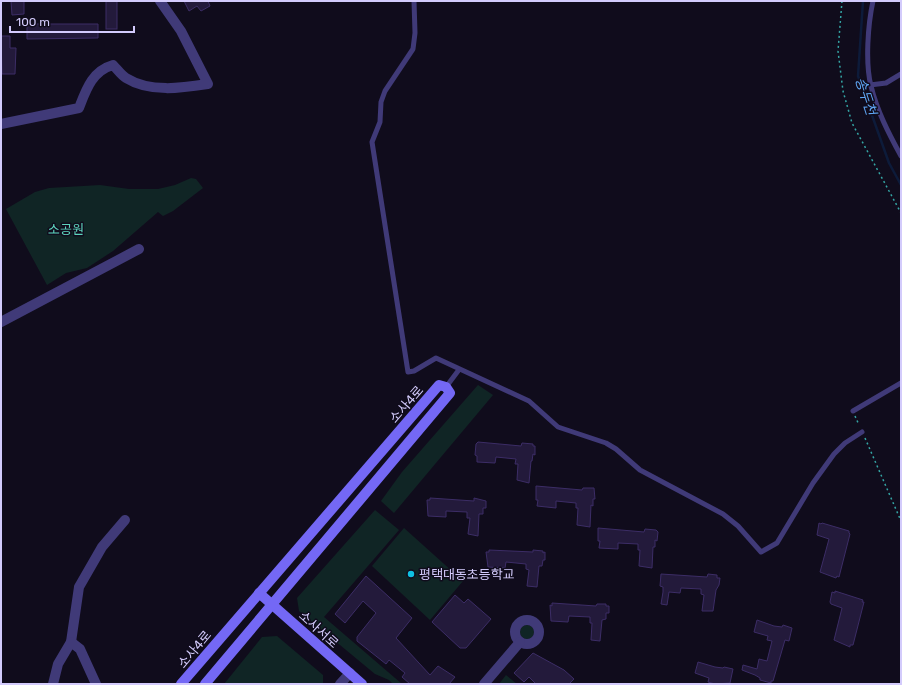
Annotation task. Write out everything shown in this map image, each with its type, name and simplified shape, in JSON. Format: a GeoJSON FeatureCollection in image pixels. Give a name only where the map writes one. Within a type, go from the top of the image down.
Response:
{"type":"FeatureCollection","features":[{"type":"Feature","properties":{"kind":"main road","name":"소사4로"},"geometry":{"type":"LineString","coordinates":[[181,684],[439,385],[446,386],[450,394],[205,684]]}},
{"type":"Feature","properties":{"kind":"main road","name":"소사서로"},"geometry":{"type":"LineString","coordinates":[[259,592],[362,684]]}},
{"type":"Feature","properties":{"kind":"street"},"geometry":{"type":"LineString","coordinates":[[1,124],[79,108],[90,80],[105,67],[113,65],[126,78],[152,88],[192,87],[208,84],[180,31],[160,1]]}},
{"type":"Feature","properties":{"kind":"street"},"geometry":{"type":"LineString","coordinates":[[1,322],[139,249]]}},
{"type":"Feature","properties":{"kind":"street"},"geometry":{"type":"LineString","coordinates":[[53,684],[58,664],[71,642],[79,587],[102,547],[125,520]]}},
{"type":"Feature","properties":{"kind":"street"},"geometry":{"type":"LineString","coordinates":[[71,642],[80,649],[96,684]]}},
{"type":"Feature","properties":{"kind":"street"},"geometry":{"type":"LineString","coordinates":[[484,684],[520,642]]}},
{"type":"Feature","properties":{"kind":"street"},"geometry":{"type":"LineString","coordinates":[[340,684],[350,673]]}},
{"type":"Feature","properties":{"kind":"lane"},"geometry":{"type":"LineString","coordinates":[[414,1],[415,33],[412,49],[385,91],[382,102],[380,122],[372,142],[408,372],[414,371],[436,358],[529,401],[558,427],[606,443],[616,449],[640,470],[723,514],[738,526],[761,552],[777,543],[813,483],[834,454],[845,443],[862,432]]}},
{"type":"Feature","properties":{"kind":"lane"},"geometry":{"type":"LineString","coordinates":[[873,1],[869,21],[868,43],[870,85],[885,127],[901,156]]}},
{"type":"Feature","properties":{"kind":"lane"},"geometry":{"type":"LineString","coordinates":[[870,85],[886,83],[901,74]]}},
{"type":"Feature","properties":{"kind":"lane"},"geometry":{"type":"LineString","coordinates":[[446,386],[458,371]]}},
{"type":"Feature","properties":{"kind":"lane"},"geometry":{"type":"LineString","coordinates":[[853,411],[901,383]]}},
{"type":"Feature","properties":{"kind":"path"},"geometry":{"type":"LineString","coordinates":[[842,1],[838,51],[844,91],[852,123],[901,213]]}},
{"type":"Feature","properties":{"kind":"path"},"geometry":{"type":"LineString","coordinates":[[853,411],[901,521]]}},
{"type":"Feature","properties":{"kind":"green space","name":"소공원"},"geometry":{"type":"Polygon","coordinates":[[[191,178],[196,179],[203,188],[173,211],[163,216],[158,212],[113,251],[87,268],[66,273],[47,285],[6,209],[35,192],[49,188],[100,185],[129,189],[158,189],[175,185],[191,178]]]}},
{"type":"Feature","properties":{"kind":"green space"},"geometry":{"type":"Polygon","coordinates":[[[478,385],[493,395],[394,513],[381,501],[402,472],[478,385]]]}},
{"type":"Feature","properties":{"kind":"green space"},"geometry":{"type":"Polygon","coordinates":[[[375,510],[399,530],[324,617],[402,684],[393,684],[389,680],[375,674],[299,611],[297,598],[375,510]]]}},
{"type":"Feature","properties":{"kind":"green space"},"geometry":{"type":"Polygon","coordinates":[[[404,528],[463,581],[430,620],[372,566],[404,528]]]}},
{"type":"Feature","properties":{"kind":"green space"},"geometry":{"type":"Polygon","coordinates":[[[527,625],[532,627],[534,632],[532,637],[527,639],[522,637],[520,632],[522,627],[527,625]]]}},
{"type":"Feature","properties":{"kind":"green space"},"geometry":{"type":"Polygon","coordinates":[[[277,636],[323,675],[323,684],[224,684],[262,637],[277,636]]]}},
{"type":"Feature","properties":{"kind":"green space"},"geometry":{"type":"Polygon","coordinates":[[[506,675],[517,684],[499,684],[506,675]]]}},
{"type":"Feature","properties":{"kind":"building"},"geometry":{"type":"Polygon","coordinates":[[[11,1],[24,1],[24,14],[12,15],[11,1]]]}},
{"type":"Feature","properties":{"kind":"building"},"geometry":{"type":"Polygon","coordinates":[[[106,1],[117,1],[117,29],[106,29],[106,1]]]}},
{"type":"Feature","properties":{"kind":"building"},"geometry":{"type":"Polygon","coordinates":[[[184,1],[208,1],[210,6],[201,11],[197,6],[189,11],[184,1]]]}},
{"type":"Feature","properties":{"kind":"building"},"geometry":{"type":"Polygon","coordinates":[[[27,24],[98,24],[98,38],[27,39],[27,24]]]}},
{"type":"Feature","properties":{"kind":"building"},"geometry":{"type":"Polygon","coordinates":[[[1,36],[10,36],[10,48],[16,48],[15,74],[2,74],[1,36]]]}},
{"type":"Feature","properties":{"kind":"building"},"geometry":{"type":"Polygon","coordinates":[[[478,442],[521,446],[522,443],[533,444],[533,446],[535,446],[535,455],[533,454],[531,461],[529,483],[517,480],[518,464],[515,464],[516,459],[496,457],[495,463],[477,462],[477,456],[475,455],[476,444],[478,442]]]}},
{"type":"Feature","properties":{"kind":"building"},"geometry":{"type":"Polygon","coordinates":[[[536,486],[582,490],[583,488],[594,488],[595,499],[593,499],[593,506],[591,505],[590,527],[577,525],[578,508],[576,508],[576,503],[556,501],[556,508],[537,506],[538,500],[536,500],[536,486]]]}},
{"type":"Feature","properties":{"kind":"building"},"geometry":{"type":"Polygon","coordinates":[[[430,498],[474,501],[474,498],[486,501],[486,508],[483,508],[483,514],[479,514],[478,536],[468,534],[470,518],[467,518],[467,512],[446,511],[446,517],[428,516],[427,500],[430,500],[430,498]]]}},
{"type":"Feature","properties":{"kind":"building"},"geometry":{"type":"Polygon","coordinates":[[[819,523],[849,531],[850,534],[839,577],[837,576],[836,578],[820,572],[829,539],[817,535],[819,523]]]}},
{"type":"Feature","properties":{"kind":"building"},"geometry":{"type":"Polygon","coordinates":[[[598,528],[644,532],[645,529],[656,530],[658,532],[657,541],[655,540],[655,547],[653,547],[652,568],[639,566],[640,550],[638,550],[638,544],[618,543],[618,549],[599,548],[600,541],[598,541],[598,528]]]}},
{"type":"Feature","properties":{"kind":"building"},"geometry":{"type":"Polygon","coordinates":[[[489,550],[533,552],[533,550],[543,551],[543,553],[545,552],[545,560],[543,560],[542,566],[539,566],[537,587],[527,586],[529,570],[526,569],[526,564],[506,562],[505,568],[488,567],[486,552],[489,552],[489,550]]]}},
{"type":"Feature","properties":{"kind":"building"},"geometry":{"type":"Polygon","coordinates":[[[661,574],[707,577],[708,574],[717,575],[717,578],[720,578],[719,585],[716,590],[713,611],[702,611],[704,595],[701,594],[701,589],[681,588],[680,593],[669,592],[667,605],[661,604],[663,587],[660,586],[661,574]]]}},
{"type":"Feature","properties":{"kind":"building"},"geometry":{"type":"Polygon","coordinates":[[[366,576],[412,618],[396,638],[430,675],[438,666],[455,677],[449,684],[410,684],[402,677],[405,673],[389,660],[386,664],[357,641],[357,637],[376,613],[363,601],[345,623],[335,614],[366,576]]]}},
{"type":"Feature","properties":{"kind":"building"},"geometry":{"type":"Polygon","coordinates":[[[835,591],[863,600],[862,602],[864,602],[853,645],[850,645],[850,647],[834,640],[842,608],[831,604],[830,602],[832,592],[835,593],[835,591]]]}},
{"type":"Feature","properties":{"kind":"building"},"geometry":{"type":"Polygon","coordinates":[[[455,595],[464,603],[468,599],[491,619],[466,648],[460,648],[432,622],[455,595]]]}},
{"type":"Feature","properties":{"kind":"building"},"geometry":{"type":"Polygon","coordinates":[[[552,603],[596,606],[597,604],[606,604],[606,606],[609,606],[609,613],[606,613],[606,619],[602,620],[600,641],[591,640],[592,623],[590,623],[590,617],[569,616],[568,622],[551,621],[550,605],[552,606],[552,603]]]}},
{"type":"Feature","properties":{"kind":"building"},"geometry":{"type":"Polygon","coordinates":[[[757,620],[774,626],[782,627],[783,625],[792,628],[789,641],[785,640],[773,681],[771,681],[771,683],[760,680],[760,678],[755,675],[742,670],[743,665],[757,669],[759,659],[767,661],[772,641],[767,640],[768,636],[754,632],[757,620]]]}},
{"type":"Feature","properties":{"kind":"building"},"geometry":{"type":"Polygon","coordinates":[[[533,653],[564,670],[574,679],[569,684],[536,684],[529,677],[524,682],[514,673],[533,653]]]}},
{"type":"Feature","properties":{"kind":"building"},"geometry":{"type":"Polygon","coordinates":[[[698,662],[715,667],[733,669],[730,683],[715,684],[708,682],[709,678],[695,673],[698,662]]]}},
{"type":"Feature","properties":{"kind":"waterway","name":"송두천"},"geometry":{"type":"LineString","coordinates":[[863,1],[858,76],[889,163],[901,185]]}},
{"type":"Feature","properties":{"kind":"place","name":"평택대동초등학교"},"geometry":{"type":"Point","coordinates":[411,574]}}]}
